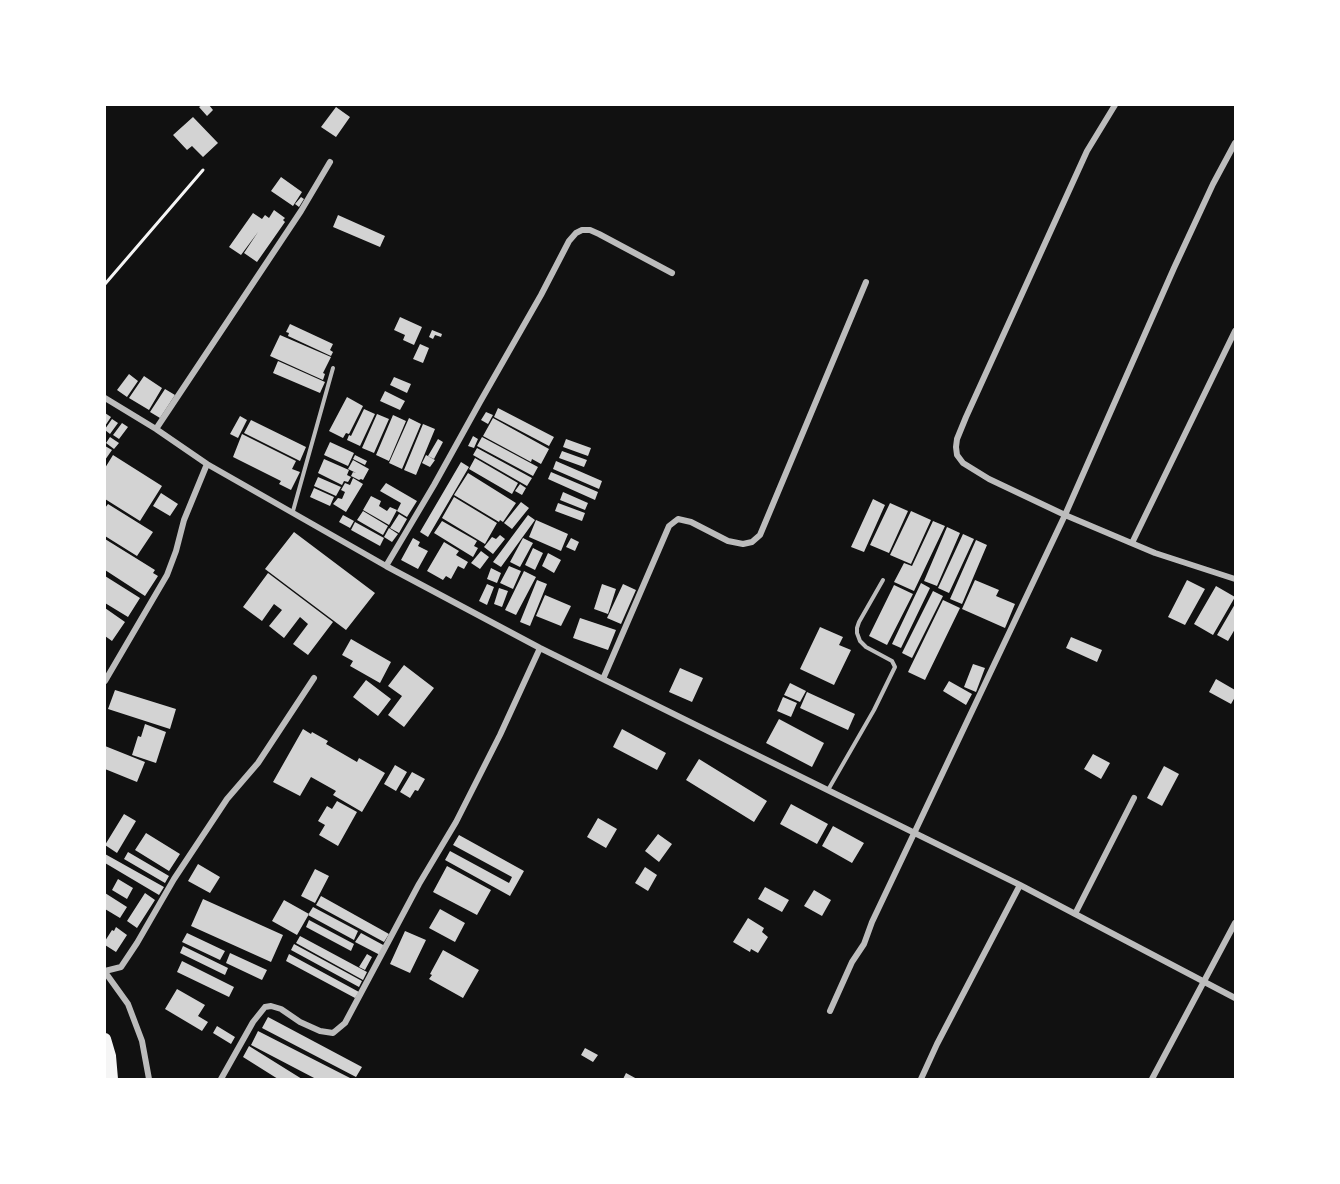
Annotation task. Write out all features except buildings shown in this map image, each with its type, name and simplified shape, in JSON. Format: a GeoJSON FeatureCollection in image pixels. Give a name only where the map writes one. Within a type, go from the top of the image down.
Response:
{"type":"FeatureCollection","features":[{"type":"Feature","properties":{"kind":"highway"},"geometry":{"type":"LineString","coordinates":[[105,1039],[110,1056],[112,1079]]}},
{"type":"Feature","properties":{"kind":"street"},"geometry":{"type":"LineString","coordinates":[[1115,105],[1086,151],[966,417],[957,439],[957,455],[963,463],[989,479],[1065,515],[1155,553],[1235,579]]}},
{"type":"Feature","properties":{"kind":"street"},"geometry":{"type":"LineString","coordinates":[[830,1011],[852,962],[864,944],[872,922],[1065,515],[1174,268],[1235,143]]}},
{"type":"Feature","properties":{"kind":"street"},"geometry":{"type":"LineString","coordinates":[[156,429],[301,211],[330,162]]}},
{"type":"Feature","properties":{"kind":"street"},"geometry":{"type":"LineString","coordinates":[[386,566],[576,233],[590,230],[672,273]]}},
{"type":"Feature","properties":{"kind":"street"},"geometry":{"type":"LineString","coordinates":[[603,680],[669,526],[678,519],[691,522],[728,541],[743,544],[752,542],[760,535],[866,282]]}},
{"type":"Feature","properties":{"kind":"street"},"geometry":{"type":"LineString","coordinates":[[1132,543],[1235,330]]}},
{"type":"Feature","properties":{"kind":"street"},"geometry":{"type":"LineString","coordinates":[[105,398],[207,464],[386,566],[540,648],[1020,885],[1235,998]]}},
{"type":"Feature","properties":{"kind":"street"},"geometry":{"type":"LineString","coordinates":[[105,681],[167,575],[184,520],[207,464]]}},
{"type":"Feature","properties":{"kind":"street"},"geometry":{"type":"LineString","coordinates":[[221,1079],[253,1022],[265,1007],[281,1009],[320,1032],[333,1033],[345,1023],[456,822],[500,735],[540,648]]}},
{"type":"Feature","properties":{"kind":"street"},"geometry":{"type":"LineString","coordinates":[[149,1079],[142,1041],[128,1004],[105,972],[121,967],[226,799],[258,763],[314,678]]}},
{"type":"Feature","properties":{"kind":"street"},"geometry":{"type":"LineString","coordinates":[[1075,914],[1134,798]]}},
{"type":"Feature","properties":{"kind":"street"},"geometry":{"type":"LineString","coordinates":[[921,1079],[1020,885]]}},
{"type":"Feature","properties":{"kind":"street"},"geometry":{"type":"LineString","coordinates":[[1152,1079],[1235,923]]}},
{"type":"Feature","properties":{"kind":"lane"},"geometry":{"type":"LineString","coordinates":[[293,511],[333,368]]}},
{"type":"Feature","properties":{"kind":"lane"},"geometry":{"type":"LineString","coordinates":[[828,790],[874,710],[895,667],[892,661],[866,647],[860,641],[857,633],[859,622],[883,580]]}},
{"type":"Feature","properties":{"kind":"path"},"geometry":{"type":"LineString","coordinates":[[105,284],[203,170]]}}]}
